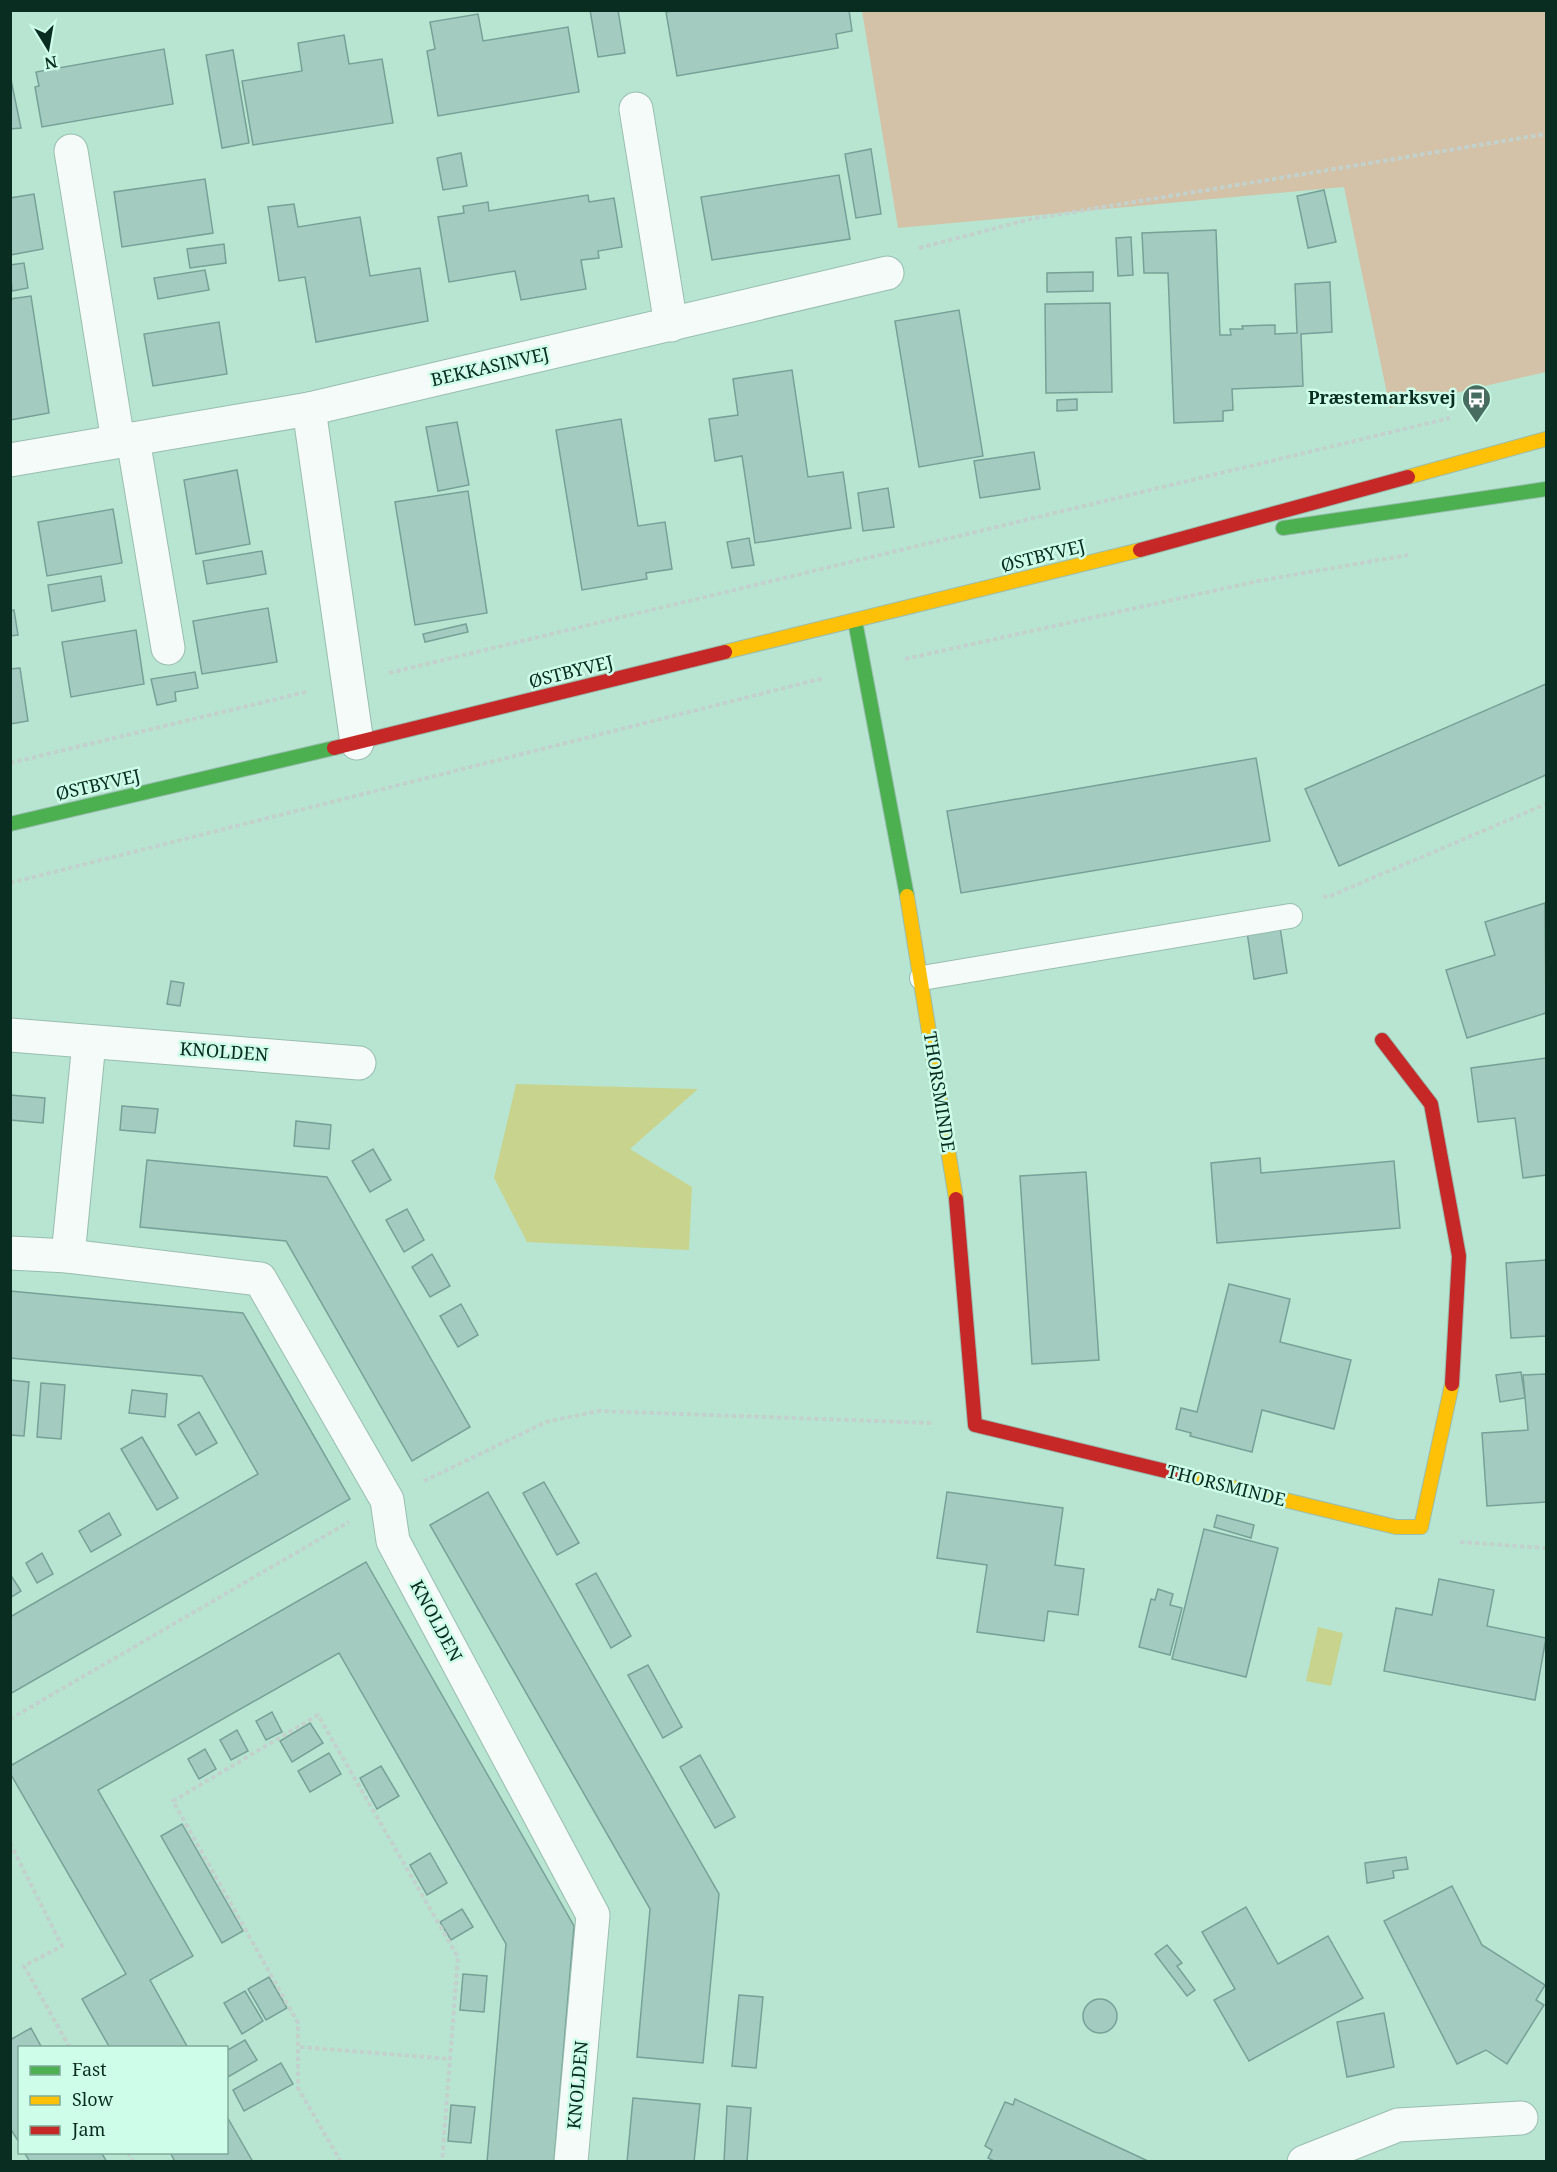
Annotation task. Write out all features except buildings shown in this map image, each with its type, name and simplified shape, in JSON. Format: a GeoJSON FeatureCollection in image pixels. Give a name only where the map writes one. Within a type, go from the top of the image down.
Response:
{"type":"FeatureCollection","features":[{"type":"Feature","properties":{"kind":"street"},"geometry":{"type":"LineString","coordinates":[[636,109],[671,325]]}},
{"type":"Feature","properties":{"kind":"street"},"geometry":{"type":"LineString","coordinates":[[71,151],[125,440],[168,648]]}},
{"type":"Feature","properties":{"kind":"street","name":"BEKKASINVEJ"},"geometry":{"type":"LineString","coordinates":[[10,460],[309,409],[887,273]]}},
{"type":"Feature","properties":{"kind":"street"},"geometry":{"type":"LineString","coordinates":[[309,409],[357,743]]}},
{"type":"Feature","properties":{"kind":"street","name":"ØSTBYVEJ"},"geometry":{"type":"LineString","coordinates":[[10,824],[357,743],[1139,550],[1546,439]]}},
{"type":"Feature","properties":{"kind":"street","name":"ØSTBYVEJ"},"geometry":{"type":"LineString","coordinates":[[1139,550],[1546,489]]}},
{"type":"Feature","properties":{"kind":"street","name":"THORSMINDE"},"geometry":{"type":"LineString","coordinates":[[855,621],[921,978],[956,1200],[975,1425],[1396,1527],[1421,1527]]}},
{"type":"Feature","properties":{"kind":"street","name":"KNOLDEN"},"geometry":{"type":"LineString","coordinates":[[10,1035],[359,1063]]}},
{"type":"Feature","properties":{"kind":"street"},"geometry":{"type":"LineString","coordinates":[[1382,1040],[1431,1104],[1459,1256],[1455,1371],[1421,1527]]}},
{"type":"Feature","properties":{"kind":"street"},"geometry":{"type":"LineString","coordinates":[[68,1256],[89,1042]]}},
{"type":"Feature","properties":{"kind":"street","name":"KNOLDEN"},"geometry":{"type":"LineString","coordinates":[[10,1253],[68,1256],[260,1279],[387,1500],[393,1541],[593,1915],[571,2162]]}},
{"type":"Feature","properties":{"kind":"street"},"geometry":{"type":"LineString","coordinates":[[1304,2162],[1398,2125],[1521,2118]]}},
{"type":"Feature","properties":{"kind":"lane"},"geometry":{"type":"LineString","coordinates":[[921,978],[1290,916]]}},
{"type":"Feature","properties":{"kind":"path"},"geometry":{"type":"LineString","coordinates":[[887,273],[908,251],[1031,219],[1546,134]]}},
{"type":"Feature","properties":{"kind":"path"},"geometry":{"type":"LineString","coordinates":[[10,763],[1453,417]]}},
{"type":"Feature","properties":{"kind":"path"},"geometry":{"type":"LineString","coordinates":[[10,883],[863,668],[1258,581],[1420,554]]}},
{"type":"Feature","properties":{"kind":"path"},"geometry":{"type":"LineString","coordinates":[[10,1719],[387,1500],[546,1422],[598,1411],[975,1425]]}},
{"type":"Feature","properties":{"kind":"path"},"geometry":{"type":"LineString","coordinates":[[1421,1527],[1451,1541],[1546,1548]]}},
{"type":"Feature","properties":{"kind":"path"},"geometry":{"type":"LineString","coordinates":[[341,2162],[298,2088],[300,2047],[298,2023],[173,1801],[318,1715],[458,1957],[442,2162]]}},
{"type":"Feature","properties":{"kind":"path"},"geometry":{"type":"LineString","coordinates":[[10,1843],[62,1946],[24,1966],[69,2046]]}},
{"type":"Feature","properties":{"kind":"path"},"geometry":{"type":"LineString","coordinates":[[300,2047],[451,2059]]}},
{"type":"Feature","properties":{"kind":"shaded area"},"geometry":{"type":"Polygon","coordinates":[[[862,11],[1546,11],[1546,372],[1390,408],[1344,187],[898,228],[862,11]]]}},
{"type":"Feature","properties":{"kind":"shaded area"},"geometry":{"type":"Polygon","coordinates":[[[516,1084],[698,1089],[630,1149],[692,1187],[689,1250],[527,1242],[494,1178],[516,1084]]]}},
{"type":"Feature","properties":{"kind":"shaded area"},"geometry":{"type":"Polygon","coordinates":[[[1318,1627],[1343,1633],[1331,1686],[1306,1681],[1318,1627]]]}},
{"type":"Feature","properties":{"kind":"traffic: fast"},"geometry":{"type":"LineString","coordinates":[[1283,528],[1546,489]]}},
{"type":"Feature","properties":{"kind":"traffic: fast"},"geometry":{"type":"LineString","coordinates":[[855,621],[907,896]]}},
{"type":"Feature","properties":{"kind":"traffic: fast"},"geometry":{"type":"LineString","coordinates":[[10,824],[334,748]]}},
{"type":"Feature","properties":{"kind":"traffic: slow"},"geometry":{"type":"LineString","coordinates":[[1408,477],[1546,439]]}},
{"type":"Feature","properties":{"kind":"traffic: slow"},"geometry":{"type":"LineString","coordinates":[[725,652],[1140,550]]}},
{"type":"Feature","properties":{"kind":"traffic: slow"},"geometry":{"type":"LineString","coordinates":[[907,896],[956,1199]]}},
{"type":"Feature","properties":{"kind":"traffic: slow"},"geometry":{"type":"LineString","coordinates":[[1174,1473],[1396,1527],[1421,1527],[1452,1384]]}},
{"type":"Feature","properties":{"kind":"traffic: jam"},"geometry":{"type":"LineString","coordinates":[[1140,550],[1408,477]]}},
{"type":"Feature","properties":{"kind":"traffic: jam"},"geometry":{"type":"LineString","coordinates":[[334,748],[725,652]]}},
{"type":"Feature","properties":{"kind":"traffic: jam"},"geometry":{"type":"LineString","coordinates":[[1382,1040],[1431,1104],[1459,1256],[1452,1384]]}},
{"type":"Feature","properties":{"kind":"traffic: jam"},"geometry":{"type":"LineString","coordinates":[[956,1199],[975,1425],[1174,1473]]}},
{"type":"Feature","properties":{"kind":"place","name":"Præstemarksvej"},"geometry":{"type":"Point","coordinates":[1477,424]}}]}
